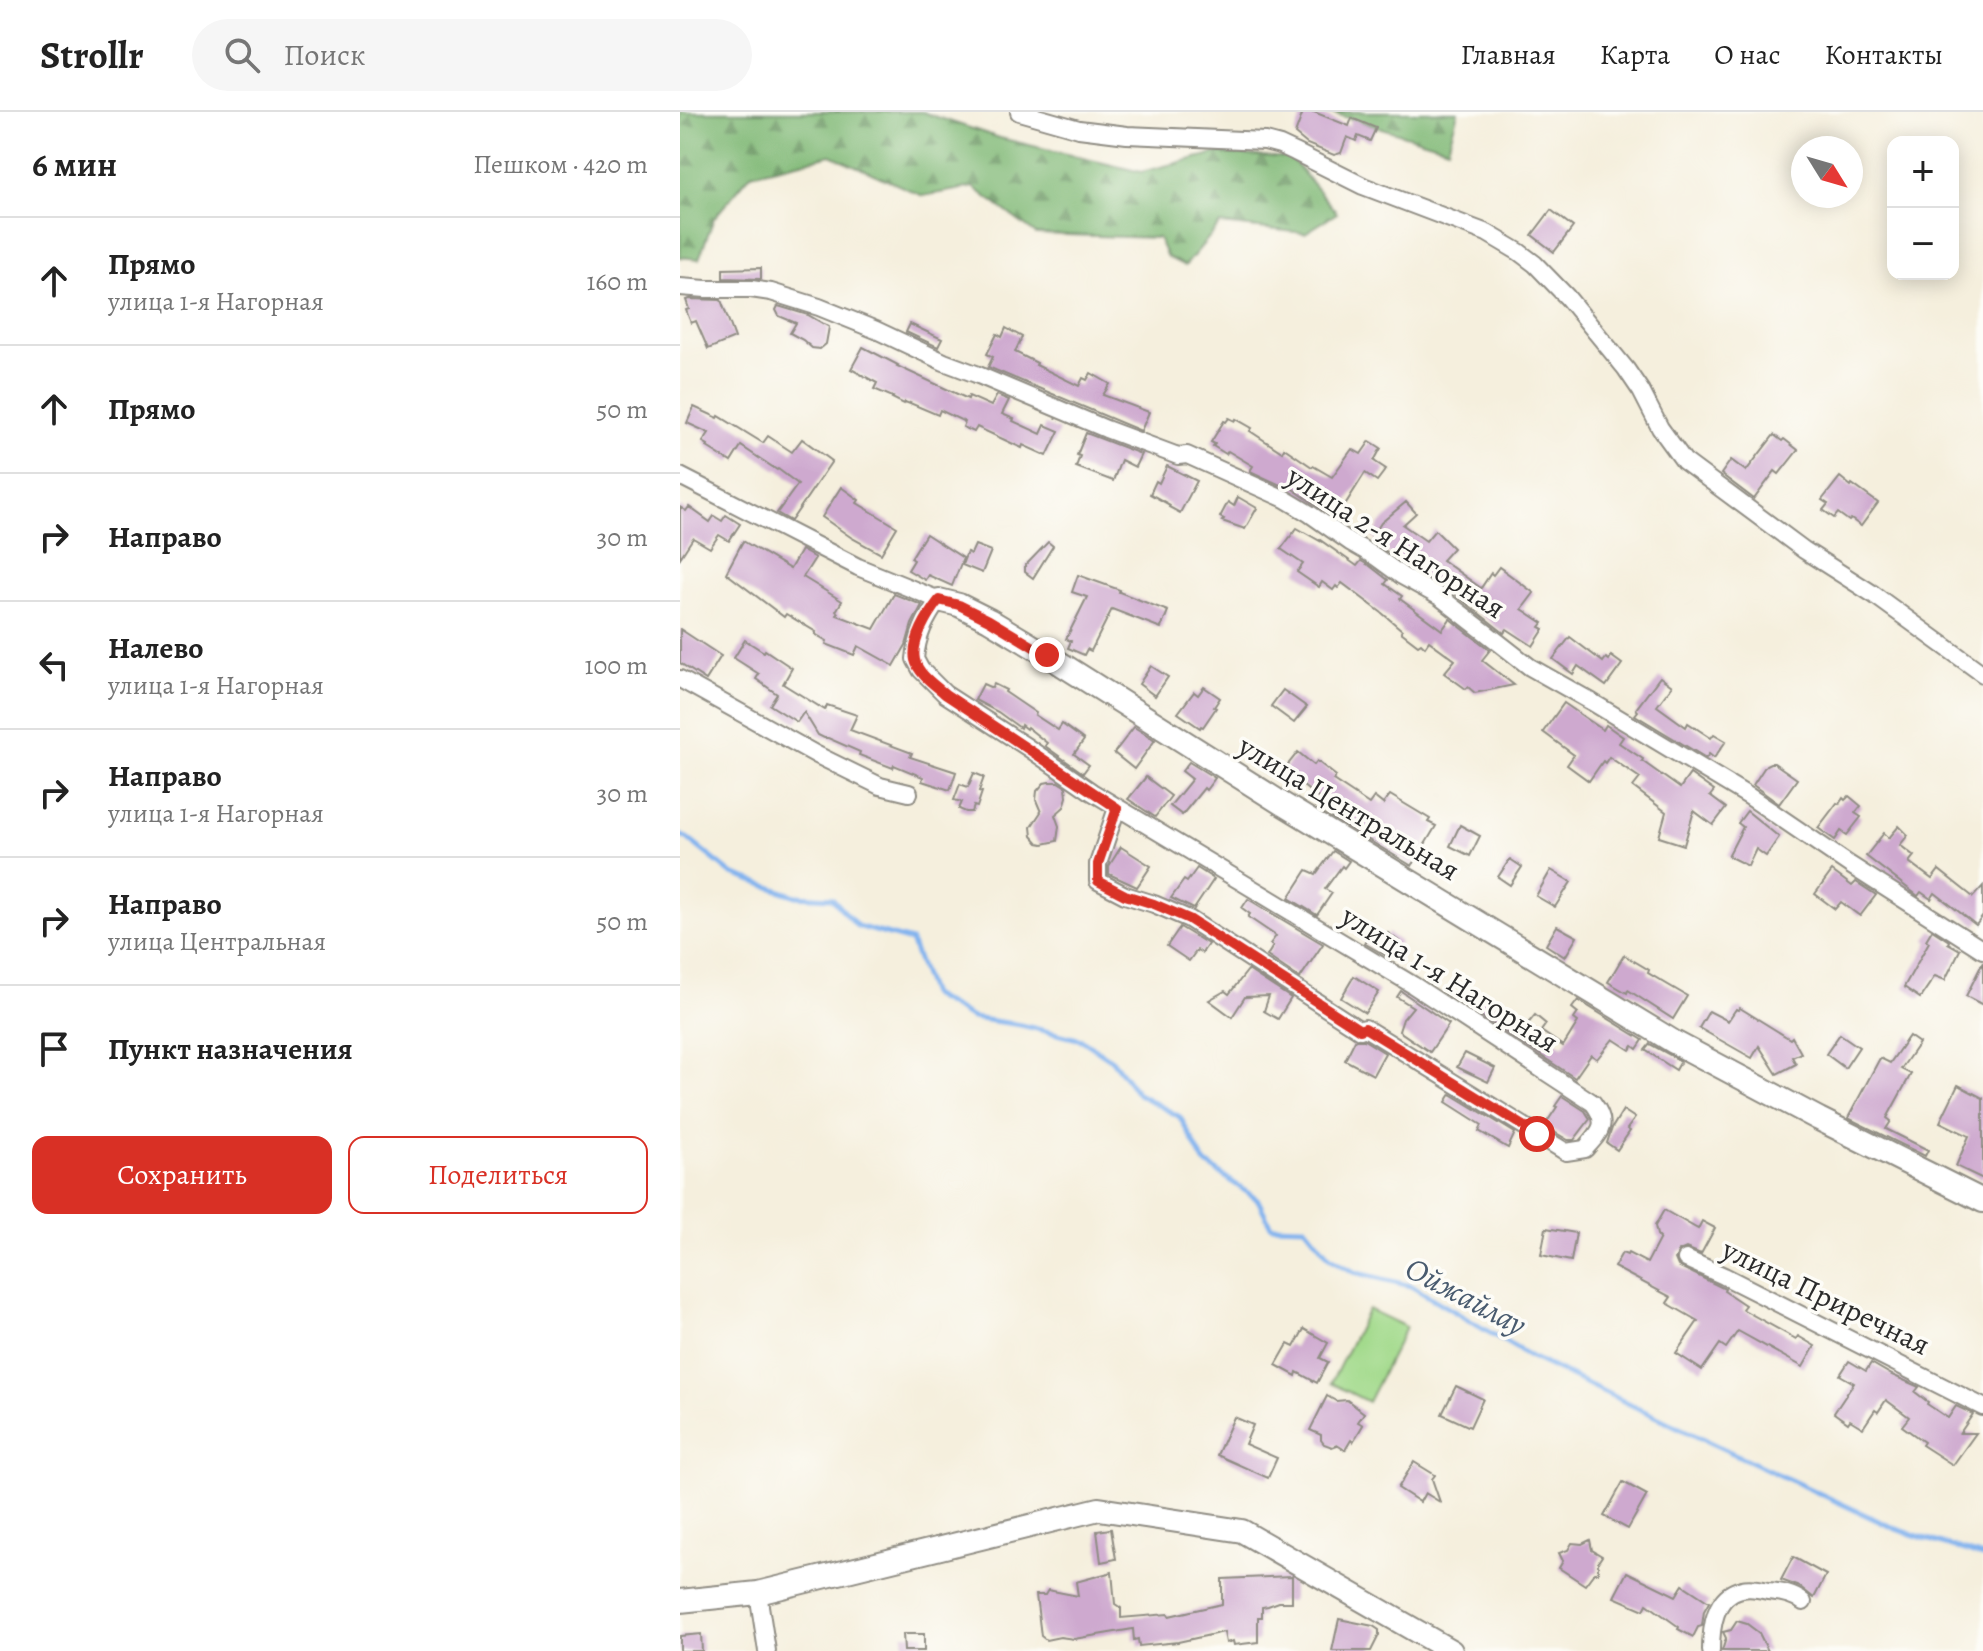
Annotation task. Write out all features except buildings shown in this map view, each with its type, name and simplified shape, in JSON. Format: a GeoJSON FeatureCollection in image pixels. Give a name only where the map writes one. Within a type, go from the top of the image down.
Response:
{"type":"FeatureCollection","features":[{"type":"Feature","properties":{"kind":"street"},"geometry":{"type":"LineString","coordinates":[[1019,112],[1079,129],[1127,135],[1265,141],[1280,145],[1363,186],[1487,233],[1503,242],[1535,264],[1567,297],[1626,369],[1660,428],[1684,461],[1804,550],[1873,594],[1983,674]]}},
{"type":"Feature","properties":{"kind":"street","name":"улица 2-я Нагорная"},"geometry":{"type":"LineString","coordinates":[[680,287],[751,289],[819,307],[1106,429],[1178,456],[1187,455],[1285,499],[1402,576],[1440,597],[1530,667],[1750,797],[1983,950]]}},
{"type":"Feature","properties":{"kind":"street","name":"улица Центральная"},"geometry":{"type":"LineString","coordinates":[[680,476],[858,567],[959,605],[1012,634],[1281,803],[1674,1042],[1983,1201]]}},
{"type":"Feature","properties":{"kind":"street","name":"улица 1-я Нагорная"},"geometry":{"type":"LineString","coordinates":[[939,600],[920,630],[915,659],[921,670],[945,694],[1117,808],[1413,985],[1593,1103],[1603,1121],[1599,1132],[1585,1149],[1566,1152],[1558,1148],[1365,1028],[1360,1030],[1349,1024],[1202,926],[1098,881],[1098,864],[1117,808]]}},
{"type":"Feature","properties":{"kind":"street"},"geometry":{"type":"LineString","coordinates":[[680,679],[817,755],[880,786],[909,793]]}},
{"type":"Feature","properties":{"kind":"street","name":"улица Приречная"},"geometry":{"type":"LineString","coordinates":[[1686,1259],[1983,1407]]}},
{"type":"Feature","properties":{"kind":"street"},"geometry":{"type":"LineString","coordinates":[[680,1601],[758,1593],[1099,1509],[1242,1531],[1438,1647]]}},
{"type":"Feature","properties":{"kind":"street"},"geometry":{"type":"LineString","coordinates":[[1711,1651],[1714,1619],[1721,1603],[1730,1594],[1743,1589],[1759,1589],[1796,1597],[1803,1602]]}},
{"type":"Feature","properties":{"kind":"street"},"geometry":{"type":"LineString","coordinates":[[758,1593],[767,1651]]}},
{"type":"Feature","properties":{"kind":"green space"},"geometry":{"type":"Polygon","coordinates":[[[680,112],[922,112],[1000,138],[1141,172],[1216,153],[1291,158],[1337,213],[1305,233],[1220,224],[1185,266],[1167,257],[1158,238],[1036,234],[973,187],[923,196],[831,155],[751,174],[714,218],[699,259],[680,257],[680,112]]]}},
{"type":"Feature","properties":{"kind":"green space"},"geometry":{"type":"Polygon","coordinates":[[[1328,112],[1458,112],[1448,148],[1328,112]]]}},
{"type":"Feature","properties":{"kind":"green space"},"geometry":{"type":"Polygon","coordinates":[[[1368,1309],[1406,1327],[1368,1402],[1331,1383],[1368,1309]]]}},
{"type":"Feature","properties":{"kind":"waterway","name":"Ойжайлау"},"geometry":{"type":"LineString","coordinates":[[680,835],[732,874],[796,896],[832,898],[857,926],[911,941],[931,995],[972,1018],[1021,1025],[1082,1040],[1112,1060],[1138,1094],[1180,1117],[1204,1162],[1258,1200],[1271,1226],[1305,1227],[1330,1258],[1354,1272],[1411,1286],[1531,1357],[1713,1444],[1896,1529],[1983,1557]]}},
{"type":"Feature","properties":{"kind":"route"},"geometry":{"type":"LineString","coordinates":[[1047,655],[989,620],[959,605],[939,600],[920,630],[915,659],[930,681],[945,694],[1117,808],[1098,864],[1098,881],[1113,890],[1189,919],[1360,1030],[1365,1028],[1537,1134]]}}]}
